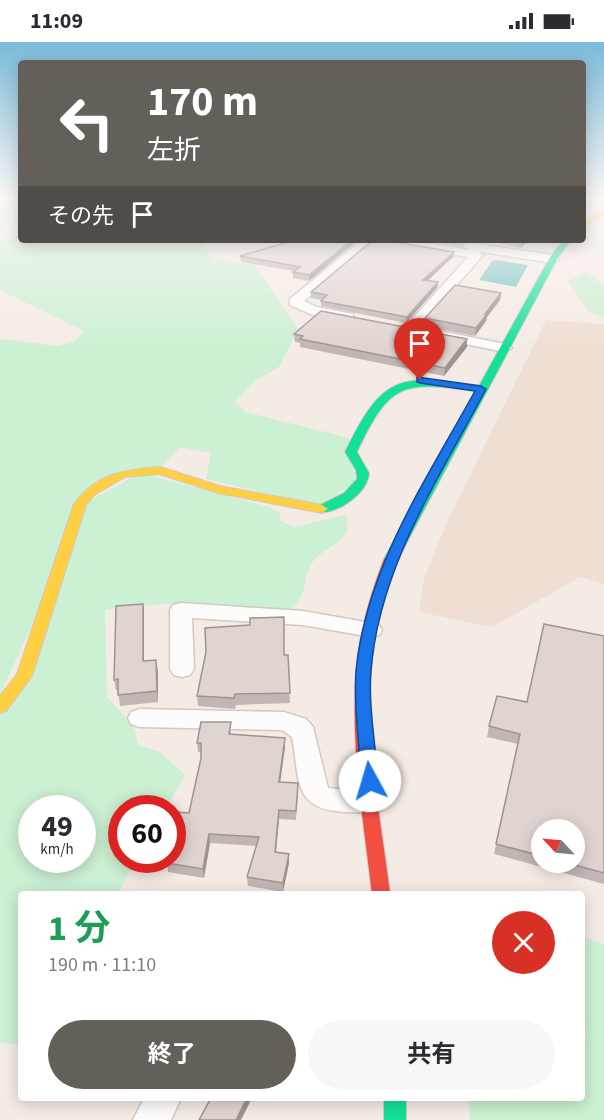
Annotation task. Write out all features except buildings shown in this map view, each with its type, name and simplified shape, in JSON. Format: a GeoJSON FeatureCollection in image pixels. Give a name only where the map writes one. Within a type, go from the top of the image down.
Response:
{"type":"FeatureCollection","features":[{"type":"Feature","properties":{"kind":"main road"},"geometry":{"type":"LineString","coordinates":[[381,891],[363,672],[377,596],[395,549],[481,389],[561,248]]}},
{"type":"Feature","properties":{"kind":"main road"},"geometry":{"type":"LineString","coordinates":[[0,707],[24,676],[77,512],[90,492],[107,480],[137,471],[160,470],[218,489],[323,509],[343,501],[362,481],[363,474],[351,452],[371,410],[384,393],[405,381],[420,380],[481,389]]}},
{"type":"Feature","properties":{"kind":"main road"},"geometry":{"type":"LineString","coordinates":[[394,1120],[395,1101]]}},
{"type":"Feature","properties":{"kind":"street"},"geometry":{"type":"LineString","coordinates":[[359,248],[295,302],[313,311],[367,321]]}},
{"type":"Feature","properties":{"kind":"street"},"geometry":{"type":"LineString","coordinates":[[436,248],[477,255],[405,328],[505,348]]}},
{"type":"Feature","properties":{"kind":"street"},"geometry":{"type":"LineString","coordinates":[[484,248],[553,259]]}},
{"type":"Feature","properties":{"kind":"street"},"geometry":{"type":"LineString","coordinates":[[182,669],[181,610],[303,618],[371,630]]}},
{"type":"Feature","properties":{"kind":"street"},"geometry":{"type":"LineString","coordinates":[[140,718],[284,721],[297,726],[304,734],[316,794],[325,800],[372,802]]}},
{"type":"Feature","properties":{"kind":"street"},"geometry":{"type":"LineString","coordinates":[[151,1120],[162,1101]]}},
{"type":"Feature","properties":{"kind":"shaded area"},"geometry":{"type":"Polygon","coordinates":[[[546,320],[604,324],[604,584],[580,577],[492,627],[419,612],[424,578],[448,520],[546,320]]]}},
{"type":"Feature","properties":{"kind":"green space"},"geometry":{"type":"Polygon","coordinates":[[[0,248],[206,248],[212,259],[254,264],[298,329],[279,367],[255,381],[235,402],[246,412],[349,438],[356,482],[318,505],[206,479],[211,453],[180,447],[161,467],[94,483],[46,596],[0,694],[0,339],[57,346],[74,342],[84,331],[0,290],[0,248]]]}},
{"type":"Feature","properties":{"kind":"green space"},"geometry":{"type":"Polygon","coordinates":[[[587,272],[604,286],[604,317],[589,312],[568,281],[587,272]]]}},
{"type":"Feature","properties":{"kind":"green space"},"geometry":{"type":"Polygon","coordinates":[[[140,473],[269,507],[281,513],[279,520],[294,527],[346,515],[348,531],[312,563],[300,599],[290,609],[163,604],[105,610],[107,697],[134,726],[138,745],[160,752],[185,775],[173,795],[108,795],[108,873],[129,873],[119,891],[18,891],[18,1045],[0,1042],[0,714],[89,501],[140,473]]]}},
{"type":"Feature","properties":{"kind":"green space"},"geometry":{"type":"Polygon","coordinates":[[[585,938],[604,944],[604,1120],[470,1120],[468,1101],[585,1101],[585,1036],[587,1035],[585,1031],[585,938]]]}},
{"type":"Feature","properties":{"kind":"water"},"geometry":{"type":"Polygon","coordinates":[[[492,261],[528,265],[516,287],[479,280],[492,261]]]}},
{"type":"Feature","properties":{"kind":"traffic: fast"},"geometry":{"type":"LineString","coordinates":[[391,559],[561,248]]}},
{"type":"Feature","properties":{"kind":"traffic: fast"},"geometry":{"type":"LineString","coordinates":[[322,509],[341,501],[360,485],[363,473],[351,452],[363,426],[386,395],[399,387],[414,383],[481,389]]}},
{"type":"Feature","properties":{"kind":"traffic: fast"},"geometry":{"type":"LineString","coordinates":[[395,1101],[395,1120]]}},
{"type":"Feature","properties":{"kind":"traffic: slow"},"geometry":{"type":"LineString","coordinates":[[0,707],[24,676],[80,504],[90,492],[122,474],[160,470],[218,489],[322,509]]}},
{"type":"Feature","properties":{"kind":"traffic: jam"},"geometry":{"type":"LineString","coordinates":[[381,891],[366,775],[362,685],[372,619],[391,559]]}},
{"type":"Feature","properties":{"kind":"route"},"geometry":{"type":"LineString","coordinates":[[370,781],[363,672],[377,596],[395,549],[481,389],[420,380]]}}]}
